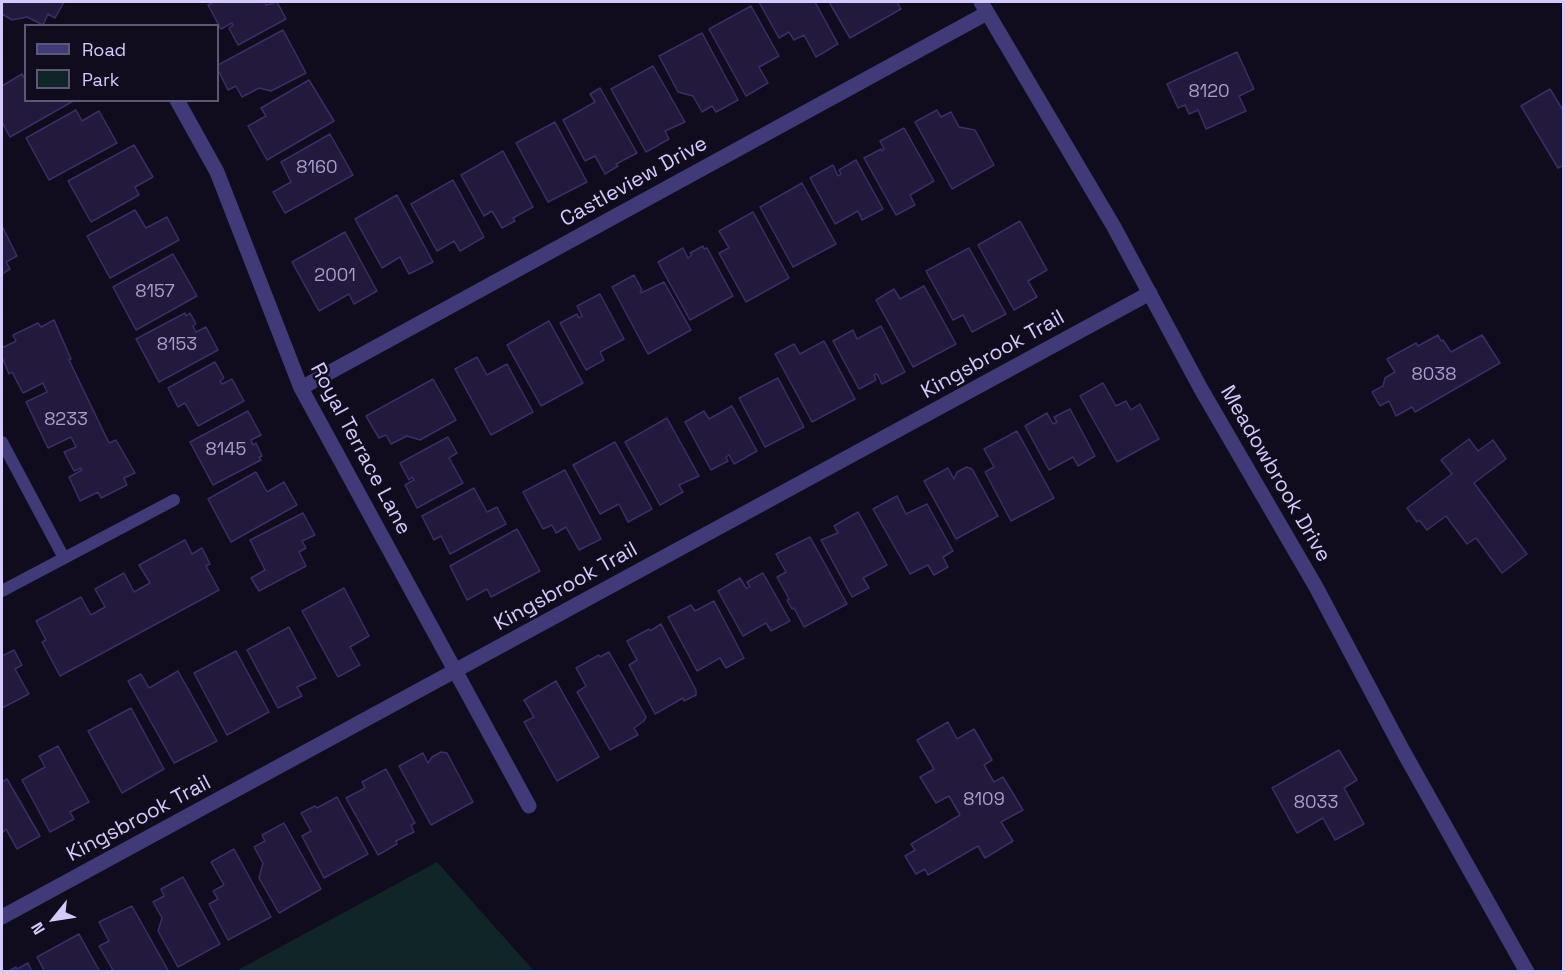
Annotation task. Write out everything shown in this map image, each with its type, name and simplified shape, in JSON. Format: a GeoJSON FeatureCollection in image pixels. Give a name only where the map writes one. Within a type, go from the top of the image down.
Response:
{"type":"FeatureCollection","features":[{"type":"Feature","properties":{"kind":"street","name":"Meadowbrook Drive"},"geometry":{"type":"LineString","coordinates":[[984,7],[1114,227],[1201,389],[1316,587],[1403,751],[1527,972]]}},
{"type":"Feature","properties":{"kind":"street","name":"Castleview Drive"},"geometry":{"type":"LineString","coordinates":[[301,387],[984,7]]}},
{"type":"Feature","properties":{"kind":"street","name":"Royal Terrace Lane"},"geometry":{"type":"LineString","coordinates":[[178,102],[217,172],[301,387],[529,806]]}},
{"type":"Feature","properties":{"kind":"street","name":"Kingsbrook Trail"},"geometry":{"type":"LineString","coordinates":[[2,917],[1150,294]]}},
{"type":"Feature","properties":{"kind":"lane"},"geometry":{"type":"LineString","coordinates":[[2,442],[64,558]]}},
{"type":"Feature","properties":{"kind":"lane"},"geometry":{"type":"LineString","coordinates":[[2,591],[174,500]]}},
{"type":"Feature","properties":{"kind":"green space"},"geometry":{"type":"Polygon","coordinates":[[[437,862],[534,971],[236,971],[437,862]]]}},
{"type":"Feature","properties":{"kind":"building"},"geometry":{"type":"Polygon","coordinates":[[[2,2],[64,2],[55,18],[48,14],[43,24],[27,17],[12,20],[2,14],[2,2]]]}},
{"type":"Feature","properties":{"kind":"building"},"geometry":{"type":"Polygon","coordinates":[[[214,2],[265,2],[266,5],[277,2],[286,19],[238,45],[229,28],[233,25],[232,23],[221,29],[208,5],[214,2]]]}},
{"type":"Feature","properties":{"kind":"building"},"geometry":{"type":"Polygon","coordinates":[[[759,2],[815,2],[838,44],[816,57],[804,35],[794,40],[789,32],[779,38],[759,2]]]}},
{"type":"Feature","properties":{"kind":"building"},"geometry":{"type":"Polygon","coordinates":[[[829,2],[897,2],[901,9],[850,38],[829,2]]]}},
{"type":"Feature","properties":{"kind":"building"},"geometry":{"type":"Polygon","coordinates":[[[751,6],[779,56],[759,67],[768,83],[746,96],[709,29],[751,6]]]}},
{"type":"Feature","properties":{"kind":"building"},"geometry":{"type":"Polygon","coordinates":[[[283,30],[306,73],[271,91],[259,88],[242,97],[236,86],[228,90],[219,72],[219,64],[283,30]]]}},
{"type":"Feature","properties":{"kind":"building"},"geometry":{"type":"Polygon","coordinates":[[[702,33],[738,100],[716,112],[712,106],[702,112],[693,96],[678,92],[659,56],[702,33]]]}},
{"type":"Feature","properties":{"kind":"building"},"geometry":{"type":"Polygon","coordinates":[[[1237,52],[1254,89],[1239,96],[1246,111],[1206,129],[1198,110],[1189,114],[1185,105],[1178,108],[1167,84],[1237,52]]]}},
{"type":"Feature","properties":{"kind":"building"},"geometry":{"type":"Polygon","coordinates":[[[653,66],[685,122],[665,131],[669,139],[646,152],[611,89],[653,66]]]}},
{"type":"Feature","properties":{"kind":"building"},"geometry":{"type":"Polygon","coordinates":[[[22,74],[24,102],[71,102],[10,137],[2,122],[2,86],[22,74]]]}},
{"type":"Feature","properties":{"kind":"building"},"geometry":{"type":"Polygon","coordinates":[[[309,80],[334,121],[267,160],[248,126],[266,116],[261,108],[309,80]]]}},
{"type":"Feature","properties":{"kind":"building"},"geometry":{"type":"Polygon","coordinates":[[[600,88],[637,153],[616,164],[618,166],[605,174],[595,156],[585,161],[563,120],[595,102],[590,94],[600,88]]]}},
{"type":"Feature","properties":{"kind":"building"},"geometry":{"type":"Polygon","coordinates":[[[1550,89],[1564,112],[1564,165],[1558,168],[1521,106],[1550,89]]]}},
{"type":"Feature","properties":{"kind":"building"},"geometry":{"type":"Polygon","coordinates":[[[76,110],[82,121],[99,111],[117,143],[49,180],[26,138],[76,110]]]}},
{"type":"Feature","properties":{"kind":"building"},"geometry":{"type":"Polygon","coordinates":[[[937,110],[941,117],[951,112],[959,127],[975,130],[994,165],[952,189],[915,122],[937,110]]]}},
{"type":"Feature","properties":{"kind":"building"},"geometry":{"type":"Polygon","coordinates":[[[555,122],[587,182],[548,202],[516,143],[555,122]]]}},
{"type":"Feature","properties":{"kind":"building"},"geometry":{"type":"Polygon","coordinates":[[[904,128],[934,181],[910,195],[915,205],[896,215],[864,158],[881,149],[882,151],[884,149],[880,141],[904,128]]]}},
{"type":"Feature","properties":{"kind":"building"},"geometry":{"type":"Polygon","coordinates":[[[330,134],[353,175],[285,213],[273,192],[291,182],[281,162],[330,134]]]}},
{"type":"Feature","properties":{"kind":"building"},"geometry":{"type":"Polygon","coordinates":[[[134,145],[153,177],[135,187],[139,195],[91,222],[68,181],[134,145]]]}},
{"type":"Feature","properties":{"kind":"building"},"geometry":{"type":"Polygon","coordinates":[[[503,151],[533,207],[513,218],[515,221],[502,228],[492,211],[484,216],[461,175],[503,151]]]}},
{"type":"Feature","properties":{"kind":"building"},"geometry":{"type":"Polygon","coordinates":[[[856,160],[883,209],[862,220],[858,211],[835,224],[810,178],[833,165],[838,176],[841,174],[839,170],[856,160]]]}},
{"type":"Feature","properties":{"kind":"building"},"geometry":{"type":"Polygon","coordinates":[[[453,180],[484,237],[460,251],[454,241],[437,251],[411,204],[453,180]]]}},
{"type":"Feature","properties":{"kind":"building"},"geometry":{"type":"Polygon","coordinates":[[[802,183],[836,244],[793,267],[760,207],[802,183]]]}},
{"type":"Feature","properties":{"kind":"building"},"geometry":{"type":"Polygon","coordinates":[[[397,195],[433,262],[409,274],[400,257],[382,268],[355,219],[397,195]]]}},
{"type":"Feature","properties":{"kind":"building"},"geometry":{"type":"Polygon","coordinates":[[[135,210],[146,228],[167,217],[179,240],[110,278],[87,236],[135,210]]]}},
{"type":"Feature","properties":{"kind":"building"},"geometry":{"type":"Polygon","coordinates":[[[753,212],[789,278],[746,302],[719,253],[729,248],[719,231],[753,212]]]}},
{"type":"Feature","properties":{"kind":"building"},"geometry":{"type":"Polygon","coordinates":[[[1020,221],[1047,270],[1028,281],[1037,297],[1014,310],[978,245],[1020,221]]]}},
{"type":"Feature","properties":{"kind":"building"},"geometry":{"type":"Polygon","coordinates":[[[2,226],[17,256],[6,262],[10,269],[2,274],[2,226]]]}},
{"type":"Feature","properties":{"kind":"building"},"geometry":{"type":"Polygon","coordinates":[[[345,232],[377,291],[354,304],[349,294],[319,311],[292,262],[345,232]]]}},
{"type":"Feature","properties":{"kind":"building"},"geometry":{"type":"Polygon","coordinates":[[[703,246],[704,249],[707,248],[733,296],[690,320],[658,262],[683,248],[688,258],[692,255],[690,253],[703,246]]]}},
{"type":"Feature","properties":{"kind":"building"},"geometry":{"type":"Polygon","coordinates":[[[969,248],[1006,314],[972,332],[963,315],[953,320],[926,271],[969,248]]]}},
{"type":"Feature","properties":{"kind":"building"},"geometry":{"type":"Polygon","coordinates":[[[173,254],[197,296],[136,330],[113,287],[173,254]]]}},
{"type":"Feature","properties":{"kind":"building"},"geometry":{"type":"Polygon","coordinates":[[[634,275],[642,290],[641,293],[664,282],[691,330],[648,354],[612,287],[634,275]]]}},
{"type":"Feature","properties":{"kind":"building"},"geometry":{"type":"Polygon","coordinates":[[[924,286],[956,344],[913,367],[876,300],[894,289],[900,299],[924,286]]]}},
{"type":"Feature","properties":{"kind":"building"},"geometry":{"type":"Polygon","coordinates":[[[600,294],[624,339],[600,352],[604,360],[586,370],[560,323],[577,314],[579,318],[582,316],[577,306],[600,294]]]}},
{"type":"Feature","properties":{"kind":"building"},"geometry":{"type":"Polygon","coordinates":[[[185,313],[186,316],[190,313],[196,324],[193,326],[196,332],[206,327],[218,350],[159,382],[136,339],[185,313]]]}},
{"type":"Feature","properties":{"kind":"building"},"geometry":{"type":"Polygon","coordinates":[[[54,320],[71,359],[69,360],[109,443],[116,440],[135,473],[124,478],[127,485],[101,498],[98,492],[80,501],[69,477],[82,470],[81,468],[74,471],[64,452],[76,447],[71,437],[48,448],[26,402],[47,392],[43,383],[23,393],[12,372],[9,374],[2,357],[2,348],[16,341],[13,335],[38,323],[41,327],[54,320]]]}},
{"type":"Feature","properties":{"kind":"building"},"geometry":{"type":"Polygon","coordinates":[[[549,321],[583,383],[541,406],[507,345],[549,321]]]}},
{"type":"Feature","properties":{"kind":"building"},"geometry":{"type":"Polygon","coordinates":[[[881,326],[905,372],[882,384],[877,374],[874,375],[876,380],[859,389],[833,341],[853,330],[857,339],[881,326]]]}},
{"type":"Feature","properties":{"kind":"building"},"geometry":{"type":"Polygon","coordinates":[[[1438,335],[1451,352],[1482,335],[1500,363],[1415,412],[1412,407],[1396,416],[1389,401],[1380,406],[1372,392],[1383,386],[1385,378],[1395,372],[1387,359],[1416,343],[1418,346],[1438,335]]]}},
{"type":"Feature","properties":{"kind":"building"},"geometry":{"type":"Polygon","coordinates":[[[824,341],[855,399],[812,422],[775,354],[794,344],[800,354],[824,341]]]}},
{"type":"Feature","properties":{"kind":"building"},"geometry":{"type":"Polygon","coordinates":[[[477,357],[487,375],[507,364],[533,412],[491,435],[455,369],[477,357]]]}},
{"type":"Feature","properties":{"kind":"building"},"geometry":{"type":"Polygon","coordinates":[[[215,362],[224,378],[220,381],[222,384],[232,379],[244,401],[198,426],[185,403],[178,407],[168,388],[215,362]]]}},
{"type":"Feature","properties":{"kind":"building"},"geometry":{"type":"Polygon","coordinates":[[[778,378],[804,427],[765,447],[739,398],[778,378]]]}},
{"type":"Feature","properties":{"kind":"building"},"geometry":{"type":"Polygon","coordinates":[[[433,379],[456,420],[420,440],[407,436],[391,444],[386,435],[379,438],[366,416],[433,379]]]}},
{"type":"Feature","properties":{"kind":"building"},"geometry":{"type":"Polygon","coordinates":[[[1103,383],[1116,406],[1126,401],[1131,410],[1140,404],[1159,439],[1117,462],[1080,396],[1103,383]]]}},
{"type":"Feature","properties":{"kind":"building"},"geometry":{"type":"Polygon","coordinates":[[[732,406],[757,451],[734,464],[729,455],[726,457],[728,461],[711,470],[685,422],[704,411],[709,419],[732,406]]]}},
{"type":"Feature","properties":{"kind":"building"},"geometry":{"type":"Polygon","coordinates":[[[1070,409],[1095,456],[1078,466],[1073,457],[1049,470],[1025,426],[1047,413],[1053,424],[1057,422],[1054,417],[1070,409]]]}},
{"type":"Feature","properties":{"kind":"building"},"geometry":{"type":"Polygon","coordinates":[[[248,411],[261,435],[251,440],[253,445],[256,443],[262,456],[259,457],[261,460],[213,485],[190,442],[248,411]]]}},
{"type":"Feature","properties":{"kind":"building"},"geometry":{"type":"Polygon","coordinates":[[[667,418],[699,476],[679,485],[683,492],[660,505],[625,442],[667,418]]]}},
{"type":"Feature","properties":{"kind":"building"},"geometry":{"type":"Polygon","coordinates":[[[1017,431],[1054,498],[1011,521],[985,472],[994,467],[984,449],[1017,431]]]}},
{"type":"Feature","properties":{"kind":"building"},"geometry":{"type":"Polygon","coordinates":[[[448,437],[457,453],[449,458],[463,483],[417,508],[405,485],[414,480],[412,477],[409,480],[400,463],[448,437]]]}},
{"type":"Feature","properties":{"kind":"building"},"geometry":{"type":"Polygon","coordinates":[[[1469,439],[1478,451],[1493,440],[1506,459],[1474,483],[1527,554],[1502,573],[1476,538],[1467,544],[1446,516],[1427,530],[1419,520],[1417,522],[1407,508],[1452,474],[1441,460],[1469,439]]]}},
{"type":"Feature","properties":{"kind":"building"},"geometry":{"type":"Polygon","coordinates":[[[615,442],[652,509],[628,522],[619,504],[600,514],[573,465],[615,442]]]}},
{"type":"Feature","properties":{"kind":"building"},"geometry":{"type":"Polygon","coordinates":[[[967,467],[972,469],[998,516],[956,539],[924,481],[948,468],[954,479],[957,472],[967,467]]]}},
{"type":"Feature","properties":{"kind":"building"},"geometry":{"type":"Polygon","coordinates":[[[565,470],[601,539],[579,550],[566,527],[556,533],[552,525],[543,529],[523,492],[565,470]]]}},
{"type":"Feature","properties":{"kind":"building"},"geometry":{"type":"Polygon","coordinates":[[[256,472],[267,492],[284,482],[297,505],[231,542],[208,499],[256,472]]]}},
{"type":"Feature","properties":{"kind":"building"},"geometry":{"type":"Polygon","coordinates":[[[474,488],[487,512],[497,507],[506,524],[450,554],[441,536],[434,540],[422,516],[474,488]]]}},
{"type":"Feature","properties":{"kind":"building"},"geometry":{"type":"Polygon","coordinates":[[[897,496],[906,514],[927,504],[953,551],[943,557],[948,567],[934,575],[928,565],[910,574],[873,509],[897,496]]]}},
{"type":"Feature","properties":{"kind":"building"},"geometry":{"type":"Polygon","coordinates":[[[858,512],[887,565],[863,578],[869,588],[852,597],[821,540],[838,533],[834,526],[858,512]]]}},
{"type":"Feature","properties":{"kind":"building"},"geometry":{"type":"Polygon","coordinates":[[[303,513],[315,535],[302,541],[306,548],[299,552],[306,566],[259,591],[251,578],[265,570],[250,540],[303,513]]]}},
{"type":"Feature","properties":{"kind":"building"},"geometry":{"type":"Polygon","coordinates":[[[517,529],[540,571],[491,597],[487,589],[467,600],[450,566],[517,529]]]}},
{"type":"Feature","properties":{"kind":"building"},"geometry":{"type":"Polygon","coordinates":[[[810,537],[847,604],[804,627],[787,600],[789,599],[777,577],[786,572],[776,554],[810,537]]]}},
{"type":"Feature","properties":{"kind":"building"},"geometry":{"type":"Polygon","coordinates":[[[185,540],[192,554],[202,548],[210,564],[206,566],[219,590],[60,676],[42,642],[46,640],[36,621],[81,597],[91,615],[105,607],[95,589],[124,573],[134,592],[150,583],[139,565],[185,540]]]}},
{"type":"Feature","properties":{"kind":"building"},"geometry":{"type":"Polygon","coordinates":[[[763,573],[790,621],[771,631],[766,623],[743,636],[718,591],[740,578],[746,588],[750,587],[747,582],[763,573]]]}},
{"type":"Feature","properties":{"kind":"building"},"geometry":{"type":"Polygon","coordinates":[[[344,588],[369,636],[350,647],[360,665],[338,677],[302,611],[344,588]]]}},
{"type":"Feature","properties":{"kind":"building"},"geometry":{"type":"Polygon","coordinates":[[[714,601],[744,658],[726,668],[720,658],[697,671],[668,617],[691,605],[695,611],[714,601]]]}},
{"type":"Feature","properties":{"kind":"building"},"geometry":{"type":"Polygon","coordinates":[[[661,624],[696,690],[696,695],[684,701],[683,698],[655,714],[629,665],[637,660],[627,641],[661,624]]]}},
{"type":"Feature","properties":{"kind":"building"},"geometry":{"type":"Polygon","coordinates":[[[289,627],[316,678],[297,687],[302,696],[278,708],[247,650],[289,627]]]}},
{"type":"Feature","properties":{"kind":"building"},"geometry":{"type":"Polygon","coordinates":[[[14,650],[22,665],[15,669],[29,694],[2,708],[2,656],[14,650]]]}},
{"type":"Feature","properties":{"kind":"building"},"geometry":{"type":"Polygon","coordinates":[[[236,651],[269,712],[227,735],[194,673],[236,651]]]}},
{"type":"Feature","properties":{"kind":"building"},"geometry":{"type":"Polygon","coordinates":[[[609,652],[646,717],[634,728],[638,735],[610,750],[577,692],[586,686],[576,668],[609,652]]]}},
{"type":"Feature","properties":{"kind":"building"},"geometry":{"type":"Polygon","coordinates":[[[178,671],[217,741],[174,763],[128,681],[141,674],[149,688],[178,671]]]}},
{"type":"Feature","properties":{"kind":"building"},"geometry":{"type":"Polygon","coordinates":[[[556,681],[599,757],[557,781],[524,722],[534,717],[524,700],[556,681]]]}},
{"type":"Feature","properties":{"kind":"building"},"geometry":{"type":"Polygon","coordinates":[[[131,708],[164,769],[122,793],[88,731],[131,708]]]}},
{"type":"Feature","properties":{"kind":"building"},"geometry":{"type":"Polygon","coordinates":[[[948,722],[957,739],[974,729],[992,760],[984,765],[994,782],[1003,777],[1023,810],[1001,822],[1013,841],[985,858],[978,846],[928,875],[925,869],[916,874],[905,856],[915,850],[911,844],[960,815],[949,796],[936,803],[920,777],[934,769],[917,740],[948,722]]]}},
{"type":"Feature","properties":{"kind":"building"},"geometry":{"type":"Polygon","coordinates":[[[58,746],[89,802],[70,812],[74,819],[50,832],[22,780],[45,767],[39,756],[58,746]]]}},
{"type":"Feature","properties":{"kind":"building"},"geometry":{"type":"Polygon","coordinates":[[[1339,750],[1357,780],[1344,788],[1364,824],[1335,840],[1323,818],[1297,833],[1272,788],[1339,750]]]}},
{"type":"Feature","properties":{"kind":"building"},"geometry":{"type":"Polygon","coordinates":[[[441,752],[447,753],[473,802],[431,825],[399,766],[423,753],[428,763],[432,757],[441,752]]]}},
{"type":"Feature","properties":{"kind":"building"},"geometry":{"type":"Polygon","coordinates":[[[386,769],[415,823],[411,825],[414,832],[396,841],[397,844],[378,855],[346,798],[365,788],[362,782],[386,769]]]}},
{"type":"Feature","properties":{"kind":"building"},"geometry":{"type":"Polygon","coordinates":[[[7,779],[40,836],[17,849],[6,829],[2,833],[2,782],[7,779]]]}},
{"type":"Feature","properties":{"kind":"building"},"geometry":{"type":"Polygon","coordinates":[[[337,797],[368,854],[324,878],[302,836],[311,831],[301,813],[315,806],[317,808],[337,797]]]}},
{"type":"Feature","properties":{"kind":"building"},"geometry":{"type":"Polygon","coordinates":[[[284,823],[321,889],[279,913],[259,878],[263,863],[254,847],[265,841],[262,835],[284,823]]]}},
{"type":"Feature","properties":{"kind":"building"},"geometry":{"type":"Polygon","coordinates":[[[234,849],[271,917],[228,940],[209,904],[218,899],[213,891],[224,885],[211,862],[234,849]]]}},
{"type":"Feature","properties":{"kind":"building"},"geometry":{"type":"Polygon","coordinates":[[[183,877],[220,944],[178,967],[158,931],[162,918],[153,902],[164,896],[161,889],[183,877]]]}},
{"type":"Feature","properties":{"kind":"building"},"geometry":{"type":"Polygon","coordinates":[[[132,906],[169,972],[114,972],[99,946],[109,941],[99,922],[132,906]]]}},
{"type":"Feature","properties":{"kind":"building"},"geometry":{"type":"Polygon","coordinates":[[[79,934],[100,972],[45,972],[37,957],[79,934]]]}},
{"type":"Feature","properties":{"kind":"building"},"geometry":{"type":"Polygon","coordinates":[[[28,963],[32,972],[7,972],[16,967],[17,969],[28,963]]]}}]}
